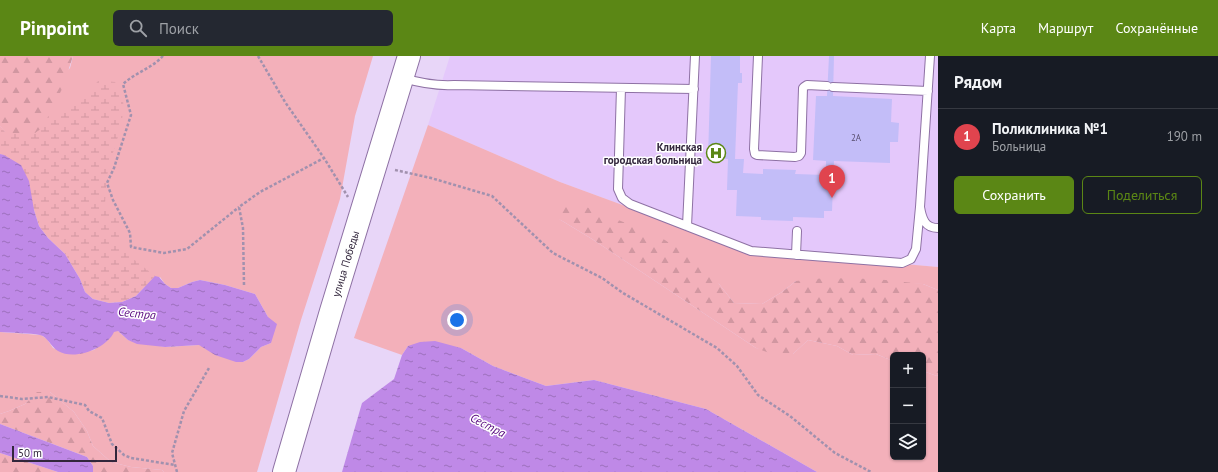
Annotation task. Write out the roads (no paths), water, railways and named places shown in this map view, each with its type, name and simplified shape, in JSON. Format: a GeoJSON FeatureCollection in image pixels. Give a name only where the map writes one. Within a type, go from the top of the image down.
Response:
{"type":"FeatureCollection","features":[{"type":"Feature","properties":{"kind":"street","name":"улица Победы"},"geometry":{"type":"LineString","coordinates":[[284,472],[331,311],[409,56]]}},
{"type":"Feature","properties":{"kind":"lane"},"geometry":{"type":"LineString","coordinates":[[687,226],[695,56]]}},
{"type":"Feature","properties":{"kind":"lane"},"geometry":{"type":"LineString","coordinates":[[758,56],[754,149],[755,154],[757,155],[799,156],[801,153],[804,87],[830,86],[928,91]]}},
{"type":"Feature","properties":{"kind":"lane"},"geometry":{"type":"LineString","coordinates":[[621,88],[618,189],[620,195],[625,201],[751,251],[902,263],[911,259],[916,249],[930,56]]}},
{"type":"Feature","properties":{"kind":"lane"},"geometry":{"type":"LineString","coordinates":[[402,78],[441,86],[454,84],[694,89]]}},
{"type":"Feature","properties":{"kind":"lane"},"geometry":{"type":"LineString","coordinates":[[920,207],[922,218],[926,224],[932,228],[938,228]]}},
{"type":"Feature","properties":{"kind":"lane"},"geometry":{"type":"LineString","coordinates":[[796,255],[797,231]]}},
{"type":"Feature","properties":{"kind":"water","name":"Сестра"},"geometry":{"type":"Polygon","coordinates":[[[0,154],[21,165],[29,181],[34,210],[39,226],[48,238],[65,254],[80,279],[85,292],[93,299],[109,303],[122,302],[136,296],[155,276],[159,277],[171,288],[178,288],[200,280],[225,285],[255,294],[268,317],[277,324],[271,343],[261,347],[249,359],[243,362],[236,362],[215,355],[199,345],[165,347],[137,344],[128,340],[118,331],[114,332],[105,343],[98,348],[81,354],[65,354],[58,351],[43,336],[40,335],[0,332],[0,154]]]}},
{"type":"Feature","properties":{"kind":"water","name":"Сестра"},"geometry":{"type":"Polygon","coordinates":[[[435,341],[461,348],[493,366],[546,386],[594,380],[706,409],[817,472],[342,472],[362,403],[394,379],[402,355],[408,346],[420,342],[435,341]]]}},
{"type":"Feature","properties":{"kind":"water"},"geometry":{"type":"Polygon","coordinates":[[[0,424],[87,457],[93,466],[93,472],[58,472],[0,453],[0,424]]]}},
{"type":"Feature","properties":{"kind":"place","name":"Клинская городская больница"},"geometry":{"type":"Point","coordinates":[716,153]}},
{"type":"Feature","properties":{"kind":"place","name":"Поликлиника №1"},"geometry":{"type":"Point","coordinates":[832,198]}}]}
